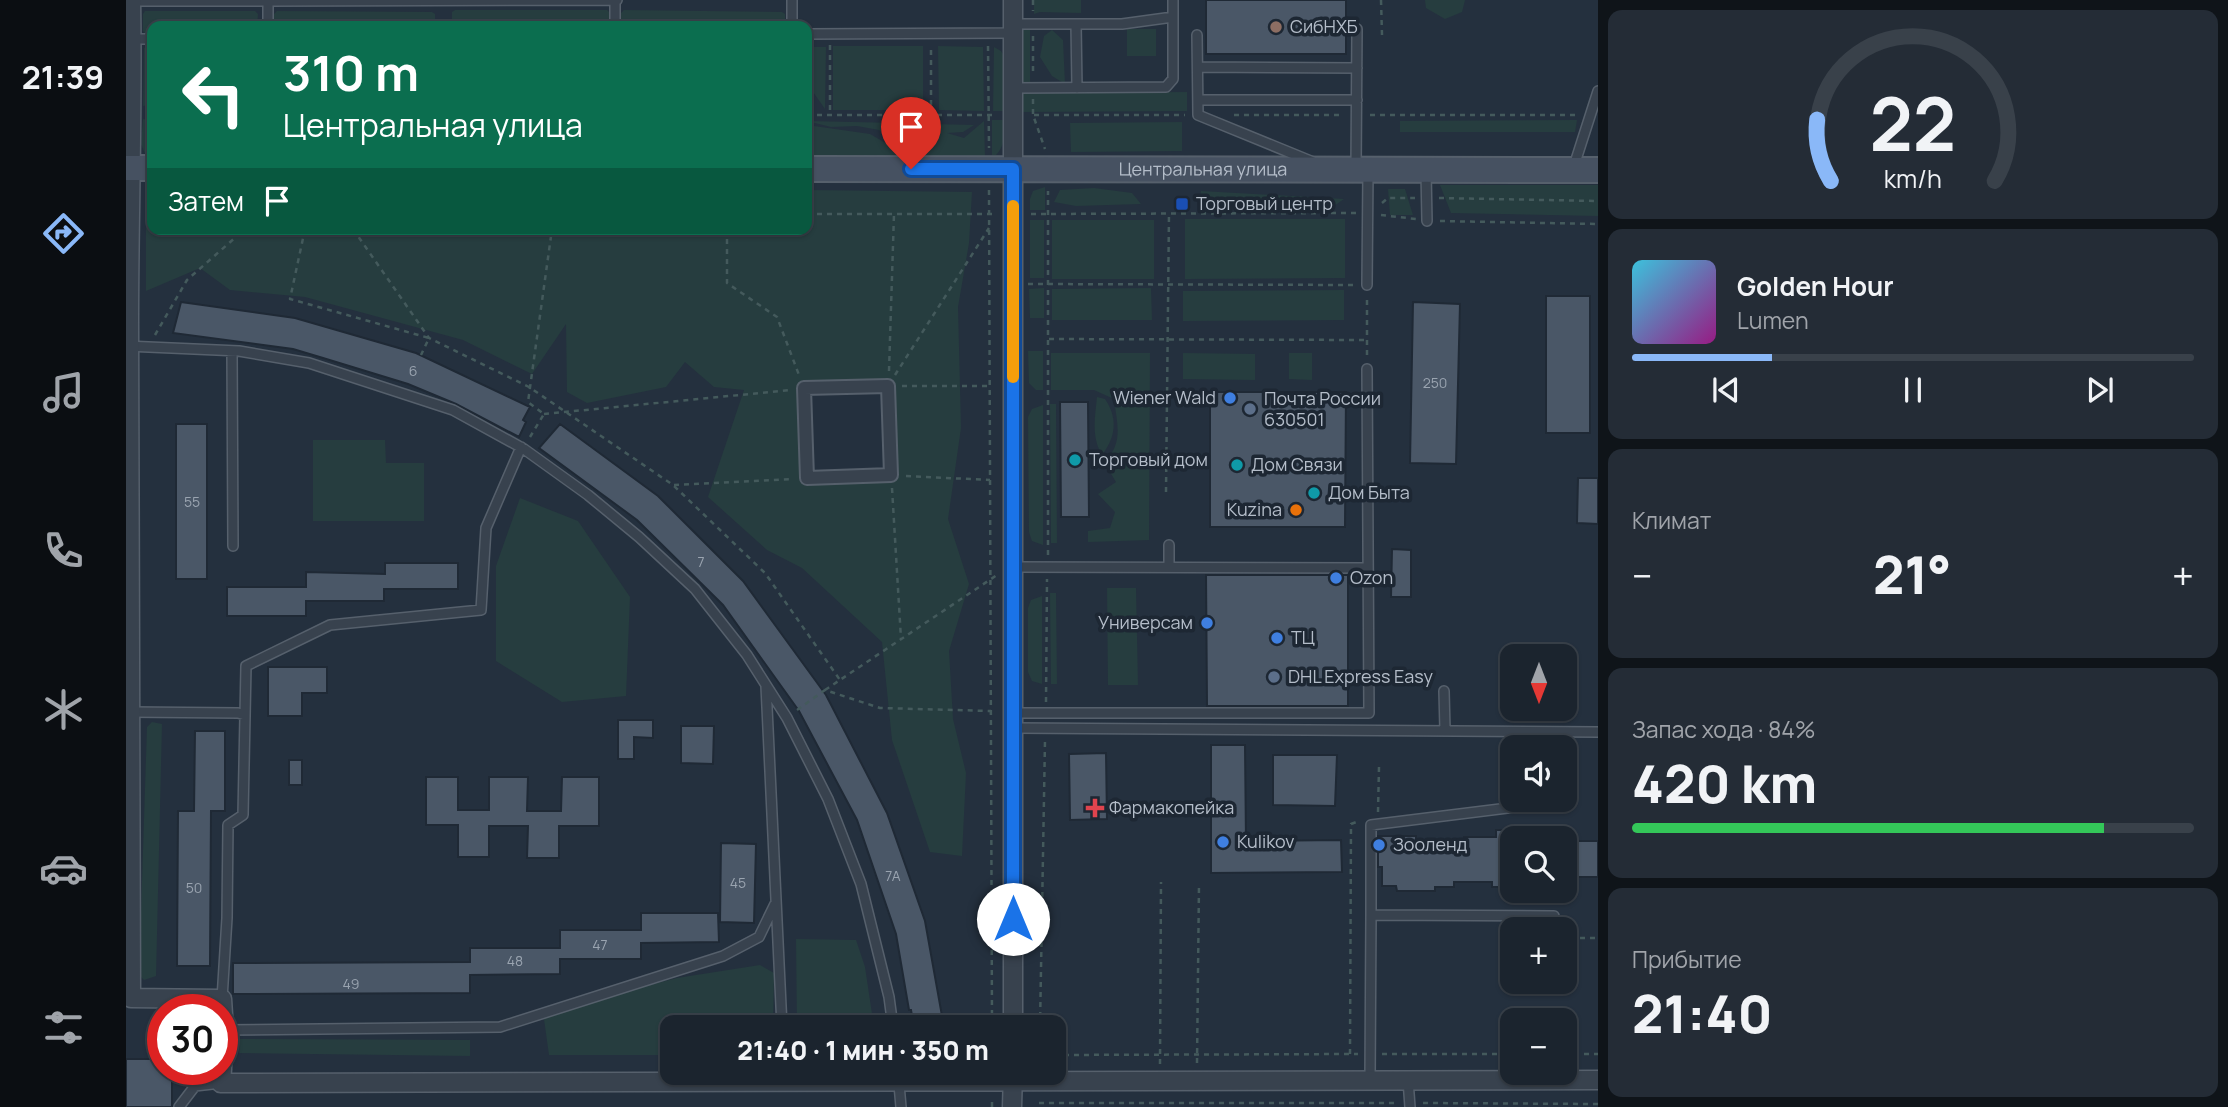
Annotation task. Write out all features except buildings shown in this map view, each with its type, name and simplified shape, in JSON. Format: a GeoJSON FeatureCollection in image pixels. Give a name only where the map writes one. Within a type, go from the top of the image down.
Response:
{"type":"FeatureCollection","features":[{"type":"Feature","properties":{"kind":"main road","name":"Центральная улица"},"geometry":{"type":"LineString","coordinates":[[812,169],[1598,170]]}},
{"type":"Feature","properties":{"kind":"street"},"geometry":{"type":"LineString","coordinates":[[129,0],[136,168],[127,346],[131,712],[129,998],[147,998]]}},
{"type":"Feature","properties":{"kind":"street"},"geometry":{"type":"LineString","coordinates":[[1013,0],[1013,88],[1001,169],[1013,214],[1013,1015]]}},
{"type":"Feature","properties":{"kind":"street"},"geometry":{"type":"LineString","coordinates":[[888,386],[891,475],[807,478],[804,388],[888,386]]}},
{"type":"Feature","properties":{"kind":"street"},"geometry":{"type":"LineString","coordinates":[[238,1074],[660,1077]]}},
{"type":"Feature","properties":{"kind":"street"},"geometry":{"type":"LineString","coordinates":[[1066,1078],[1160,1081],[1598,1080]]}},
{"type":"Feature","properties":{"kind":"street"},"geometry":{"type":"LineString","coordinates":[[1013,1085],[1013,1107]]}},
{"type":"Feature","properties":{"kind":"lane"},"geometry":{"type":"LineString","coordinates":[[129,0],[616,0],[615,21]]}},
{"type":"Feature","properties":{"kind":"lane"},"geometry":{"type":"LineString","coordinates":[[792,0],[792,21]]}},
{"type":"Feature","properties":{"kind":"lane"},"geometry":{"type":"LineString","coordinates":[[1013,88],[1166,87],[1173,79],[1173,0]]}},
{"type":"Feature","properties":{"kind":"lane"},"geometry":{"type":"LineString","coordinates":[[268,1],[268,21]]}},
{"type":"Feature","properties":{"kind":"lane"},"geometry":{"type":"LineString","coordinates":[[812,34],[988,33],[1033,24],[1122,24],[1173,17]]}},
{"type":"Feature","properties":{"kind":"lane"},"geometry":{"type":"LineString","coordinates":[[1076,24],[1077,88]]}},
{"type":"Feature","properties":{"kind":"lane"},"geometry":{"type":"LineString","coordinates":[[1357,29],[1357,100],[1352,170],[1368,214],[1367,285]]}},
{"type":"Feature","properties":{"kind":"lane"},"geometry":{"type":"LineString","coordinates":[[1197,35],[1198,115],[1352,170]]}},
{"type":"Feature","properties":{"kind":"lane"},"geometry":{"type":"LineString","coordinates":[[129,39],[147,39]]}},
{"type":"Feature","properties":{"kind":"lane"},"geometry":{"type":"LineString","coordinates":[[1198,68],[1357,68]]}},
{"type":"Feature","properties":{"kind":"lane"},"geometry":{"type":"LineString","coordinates":[[1573,170],[1598,91]]}},
{"type":"Feature","properties":{"kind":"lane"},"geometry":{"type":"LineString","coordinates":[[1198,100],[1357,100]]}},
{"type":"Feature","properties":{"kind":"lane"},"geometry":{"type":"LineString","coordinates":[[1426,170],[1427,221]]}},
{"type":"Feature","properties":{"kind":"lane"},"geometry":{"type":"LineString","coordinates":[[127,346],[232,351],[309,363],[392,388],[453,410],[522,448],[588,495],[695,589],[747,655],[788,718],[828,799],[861,884],[891,1015]]}},
{"type":"Feature","properties":{"kind":"lane"},"geometry":{"type":"LineString","coordinates":[[232,351],[233,546]]}},
{"type":"Feature","properties":{"kind":"lane"},"geometry":{"type":"LineString","coordinates":[[1014,721],[1369,713],[1367,369]]}},
{"type":"Feature","properties":{"kind":"lane"},"geometry":{"type":"LineString","coordinates":[[222,994],[227,918],[228,825],[243,815],[246,666],[330,625],[481,610],[486,528],[522,448]]}},
{"type":"Feature","properties":{"kind":"lane"},"geometry":{"type":"LineString","coordinates":[[1169,545],[1169,567]]}},
{"type":"Feature","properties":{"kind":"lane"},"geometry":{"type":"LineString","coordinates":[[1013,567],[1368,568]]}},
{"type":"Feature","properties":{"kind":"lane"},"geometry":{"type":"LineString","coordinates":[[766,684],[781,1015]]}},
{"type":"Feature","properties":{"kind":"lane"},"geometry":{"type":"LineString","coordinates":[[1444,691],[1445,730]]}},
{"type":"Feature","properties":{"kind":"lane"},"geometry":{"type":"LineString","coordinates":[[131,712],[245,715]]}},
{"type":"Feature","properties":{"kind":"lane"},"geometry":{"type":"LineString","coordinates":[[1014,721],[1598,733]]}},
{"type":"Feature","properties":{"kind":"lane"},"geometry":{"type":"LineString","coordinates":[[1370,1080],[1371,825],[1500,809]]}},
{"type":"Feature","properties":{"kind":"lane"},"geometry":{"type":"LineString","coordinates":[[238,1030],[500,1027],[723,956],[759,937],[775,904]]}},
{"type":"Feature","properties":{"kind":"lane"},"geometry":{"type":"LineString","coordinates":[[1371,915],[1554,916]]}},
{"type":"Feature","properties":{"kind":"lane"},"geometry":{"type":"LineString","coordinates":[[1408,1080],[1410,1105]]}},
{"type":"Feature","properties":{"kind":"lane"},"geometry":{"type":"LineString","coordinates":[[179,1107],[197,1085]]}},
{"type":"Feature","properties":{"kind":"lane"},"geometry":{"type":"LineString","coordinates":[[899,1085],[901,1107]]}},
{"type":"Feature","properties":{"kind":"path"},"geometry":{"type":"LineString","coordinates":[[1033,0],[1033,115]]}},
{"type":"Feature","properties":{"kind":"path"},"geometry":{"type":"LineString","coordinates":[[1381,0],[1382,35]]}},
{"type":"Feature","properties":{"kind":"path"},"geometry":{"type":"LineString","coordinates":[[931,115],[932,33]]}},
{"type":"Feature","properties":{"kind":"path"},"geometry":{"type":"LineString","coordinates":[[988,33],[1001,169],[989,214],[992,1015]]}},
{"type":"Feature","properties":{"kind":"path"},"geometry":{"type":"LineString","coordinates":[[830,34],[830,115]]}},
{"type":"Feature","properties":{"kind":"path"},"geometry":{"type":"LineString","coordinates":[[1368,214],[1388,198],[1598,201]]}},
{"type":"Feature","properties":{"kind":"path"},"geometry":{"type":"LineString","coordinates":[[1166,492],[1169,213]]}},
{"type":"Feature","properties":{"kind":"path"},"geometry":{"type":"LineString","coordinates":[[812,214],[1368,214],[1427,221],[1598,224]]}},
{"type":"Feature","properties":{"kind":"path"},"geometry":{"type":"LineString","coordinates":[[888,386],[894,214]]}},
{"type":"Feature","properties":{"kind":"path"},"geometry":{"type":"LineString","coordinates":[[888,386],[989,228]]}},
{"type":"Feature","properties":{"kind":"path"},"geometry":{"type":"LineString","coordinates":[[148,347],[187,281],[238,235]]}},
{"type":"Feature","properties":{"kind":"path"},"geometry":{"type":"LineString","coordinates":[[304,235],[290,299],[429,338],[529,387],[673,485],[765,573],[840,680]]}},
{"type":"Feature","properties":{"kind":"path"},"geometry":{"type":"LineString","coordinates":[[358,235],[429,338]]}},
{"type":"Feature","properties":{"kind":"path"},"geometry":{"type":"LineString","coordinates":[[551,235],[528,401],[544,414],[804,388],[778,317],[727,284],[727,235]]}},
{"type":"Feature","properties":{"kind":"path"},"geometry":{"type":"LineString","coordinates":[[1013,284],[1367,285],[1367,369]]}},
{"type":"Feature","properties":{"kind":"path"},"geometry":{"type":"LineString","coordinates":[[421,355],[429,338]]}},
{"type":"Feature","properties":{"kind":"path"},"geometry":{"type":"LineString","coordinates":[[1048,339],[1367,340]]}},
{"type":"Feature","properties":{"kind":"path"},"geometry":{"type":"LineString","coordinates":[[888,386],[990,386]]}},
{"type":"Feature","properties":{"kind":"path"},"geometry":{"type":"LineString","coordinates":[[522,448],[544,414]]}},
{"type":"Feature","properties":{"kind":"path"},"geometry":{"type":"LineString","coordinates":[[901,639],[891,475],[990,480]]}},
{"type":"Feature","properties":{"kind":"path"},"geometry":{"type":"LineString","coordinates":[[673,485],[807,478]]}},
{"type":"Feature","properties":{"kind":"path"},"geometry":{"type":"LineString","coordinates":[[788,718],[990,578],[1013,567]]}},
{"type":"Feature","properties":{"kind":"path"},"geometry":{"type":"LineString","coordinates":[[825,690],[880,708],[991,710]]}},
{"type":"Feature","properties":{"kind":"path"},"geometry":{"type":"LineString","coordinates":[[1369,816],[1378,812],[1379,767]]}},
{"type":"Feature","properties":{"kind":"path"},"geometry":{"type":"LineString","coordinates":[[1350,1054],[1351,824],[1360,820]]}},
{"type":"Feature","properties":{"kind":"path"},"geometry":{"type":"LineString","coordinates":[[1160,1081],[1161,882]]}},
{"type":"Feature","properties":{"kind":"path"},"geometry":{"type":"LineString","coordinates":[[1197,1081],[1199,884]]}},
{"type":"Feature","properties":{"kind":"path"},"geometry":{"type":"LineString","coordinates":[[1577,938],[1598,938]]}},
{"type":"Feature","properties":{"kind":"path"},"geometry":{"type":"LineString","coordinates":[[1066,1055],[1500,1054]]}},
{"type":"Feature","properties":{"kind":"path"},"geometry":{"type":"LineString","coordinates":[[1577,1054],[1598,1054]]}},
{"type":"Feature","properties":{"kind":"path"},"geometry":{"type":"LineString","coordinates":[[1040,1103],[1598,1104]]}},
{"type":"Feature","properties":{"kind":"green space"},"geometry":{"type":"Polygon","coordinates":[[[1034,0],[1081,0],[1081,13],[1034,14],[1034,0]]]}},
{"type":"Feature","properties":{"kind":"green space"},"geometry":{"type":"Polygon","coordinates":[[[1425,0],[1465,0],[1462,12],[1445,19],[1426,8],[1425,0]]]}},
{"type":"Feature","properties":{"kind":"green space"},"geometry":{"type":"Polygon","coordinates":[[[607,10],[609,21],[452,21],[452,12],[607,10]]]}},
{"type":"Feature","properties":{"kind":"green space"},"geometry":{"type":"Polygon","coordinates":[[[624,10],[782,12],[785,14],[785,21],[621,21],[621,13],[624,10]]]}},
{"type":"Feature","properties":{"kind":"green space"},"geometry":{"type":"Polygon","coordinates":[[[145,11],[255,11],[258,14],[257,21],[147,21],[145,34],[145,11]]]}},
{"type":"Feature","properties":{"kind":"green space"},"geometry":{"type":"Polygon","coordinates":[[[277,11],[432,12],[435,14],[435,21],[274,21],[277,11]]]}},
{"type":"Feature","properties":{"kind":"green space"},"geometry":{"type":"Polygon","coordinates":[[[1127,29],[1156,29],[1156,56],[1127,56],[1127,29]]]}},
{"type":"Feature","properties":{"kind":"green space"},"geometry":{"type":"Polygon","coordinates":[[[1020,30],[1030,30],[1030,85],[1020,85],[1020,30]]]}},
{"type":"Feature","properties":{"kind":"green space"},"geometry":{"type":"Polygon","coordinates":[[[1052,30],[1063,40],[1065,84],[1052,76],[1040,57],[1044,36],[1052,30]]]}},
{"type":"Feature","properties":{"kind":"green space"},"geometry":{"type":"Polygon","coordinates":[[[147,46],[147,106],[143,106],[144,48],[147,46]]]}},
{"type":"Feature","properties":{"kind":"green space"},"geometry":{"type":"Polygon","coordinates":[[[833,46],[923,46],[923,110],[833,110],[833,46]]]}},
{"type":"Feature","properties":{"kind":"green space"},"geometry":{"type":"Polygon","coordinates":[[[938,46],[983,47],[984,111],[939,110],[938,46]]]}},
{"type":"Feature","properties":{"kind":"green space"},"geometry":{"type":"Polygon","coordinates":[[[812,47],[826,47],[825,109],[812,90],[812,47]]]}},
{"type":"Feature","properties":{"kind":"green space"},"geometry":{"type":"Polygon","coordinates":[[[994,47],[1001,51],[1005,58],[1005,111],[993,111],[994,47]]]}},
{"type":"Feature","properties":{"kind":"green space"},"geometry":{"type":"Polygon","coordinates":[[[1187,92],[1187,111],[1021,112],[1021,93],[1187,92]]]}},
{"type":"Feature","properties":{"kind":"green space"},"geometry":{"type":"Polygon","coordinates":[[[143,119],[147,119],[147,156],[141,144],[143,119]]]}},
{"type":"Feature","properties":{"kind":"green space"},"geometry":{"type":"Polygon","coordinates":[[[992,120],[1004,120],[1003,143],[996,155],[992,155],[992,120]]]}},
{"type":"Feature","properties":{"kind":"green space"},"geometry":{"type":"Polygon","coordinates":[[[1577,120],[1575,132],[1400,132],[1400,121],[1577,120]]]}},
{"type":"Feature","properties":{"kind":"green space"},"geometry":{"type":"Polygon","coordinates":[[[812,121],[898,123],[913,126],[898,146],[879,130],[857,126],[831,127],[812,121]]]}},
{"type":"Feature","properties":{"kind":"green space"},"geometry":{"type":"Polygon","coordinates":[[[984,121],[985,158],[812,158],[812,126],[870,134],[896,149],[920,127],[939,132],[931,124],[974,125],[963,132],[947,133],[964,138],[984,121]]]}},
{"type":"Feature","properties":{"kind":"green space"},"geometry":{"type":"Polygon","coordinates":[[[1182,122],[1182,151],[1071,152],[1070,123],[1182,122]]]}},
{"type":"Feature","properties":{"kind":"green space"},"geometry":{"type":"Polygon","coordinates":[[[1440,185],[1598,185],[1598,216],[1451,213],[1440,185]]]}},
{"type":"Feature","properties":{"kind":"green space"},"geometry":{"type":"Polygon","coordinates":[[[1045,187],[1045,210],[1030,210],[1033,191],[1045,187]]]}},
{"type":"Feature","properties":{"kind":"green space"},"geometry":{"type":"Polygon","coordinates":[[[1094,188],[1132,193],[1141,204],[1076,206],[1054,202],[1060,190],[1094,188]]]}},
{"type":"Feature","properties":{"kind":"green space"},"geometry":{"type":"Polygon","coordinates":[[[1388,189],[1405,189],[1413,215],[1390,215],[1388,189]]]}},
{"type":"Feature","properties":{"kind":"green space"},"geometry":{"type":"Polygon","coordinates":[[[812,190],[972,192],[969,243],[958,307],[961,428],[948,519],[969,584],[949,651],[953,719],[966,773],[962,856],[930,852],[892,740],[882,642],[802,568],[767,550],[708,497],[744,390],[714,387],[685,362],[666,387],[587,403],[567,392],[566,324],[532,374],[463,340],[305,297],[230,290],[200,268],[146,291],[146,203],[147,235],[812,235],[812,190]],[[888,386],[805,389],[807,477],[891,475],[888,386]]]}},
{"type":"Feature","properties":{"kind":"green space"},"geometry":{"type":"Polygon","coordinates":[[[1201,191],[1344,199],[1331,208],[1198,206],[1201,191]]]}},
{"type":"Feature","properties":{"kind":"green space"},"geometry":{"type":"Polygon","coordinates":[[[1185,219],[1345,219],[1345,278],[1185,279],[1185,219]]]}},
{"type":"Feature","properties":{"kind":"green space"},"geometry":{"type":"Polygon","coordinates":[[[1030,220],[1044,220],[1044,278],[1030,278],[1030,220]]]}},
{"type":"Feature","properties":{"kind":"green space"},"geometry":{"type":"Polygon","coordinates":[[[1052,220],[1154,220],[1154,279],[1052,279],[1052,220]]]}},
{"type":"Feature","properties":{"kind":"green space"},"geometry":{"type":"Polygon","coordinates":[[[1044,288],[1044,318],[1030,318],[1029,289],[1044,288]]]}},
{"type":"Feature","properties":{"kind":"green space"},"geometry":{"type":"Polygon","coordinates":[[[1151,288],[1152,320],[1052,320],[1052,289],[1151,288]]]}},
{"type":"Feature","properties":{"kind":"green space"},"geometry":{"type":"Polygon","coordinates":[[[1344,290],[1344,320],[1183,321],[1183,291],[1344,290]]]}},
{"type":"Feature","properties":{"kind":"green space"},"geometry":{"type":"Polygon","coordinates":[[[1028,351],[1043,351],[1043,390],[1036,390],[1029,383],[1028,351]]]}},
{"type":"Feature","properties":{"kind":"green space"},"geometry":{"type":"Polygon","coordinates":[[[1051,353],[1150,353],[1149,540],[1088,542],[1088,531],[1110,528],[1115,512],[1098,494],[1116,482],[1104,462],[1117,440],[1114,399],[1094,390],[1051,390],[1051,353]]]}},
{"type":"Feature","properties":{"kind":"green space"},"geometry":{"type":"Polygon","coordinates":[[[1183,353],[1255,354],[1255,380],[1183,379],[1183,353]]]}},
{"type":"Feature","properties":{"kind":"green space"},"geometry":{"type":"Polygon","coordinates":[[[1289,353],[1312,353],[1312,380],[1289,379],[1289,353]]]}},
{"type":"Feature","properties":{"kind":"green space"},"geometry":{"type":"Polygon","coordinates":[[[1097,397],[1105,399],[1109,406],[1114,427],[1102,455],[1095,434],[1097,397]]]}},
{"type":"Feature","properties":{"kind":"green space"},"geometry":{"type":"Polygon","coordinates":[[[1050,404],[1056,404],[1057,543],[1051,543],[1050,404]]]}},
{"type":"Feature","properties":{"kind":"green space"},"geometry":{"type":"Polygon","coordinates":[[[1043,405],[1043,545],[1032,541],[1029,532],[1028,417],[1032,409],[1043,405]]]}},
{"type":"Feature","properties":{"kind":"green space"},"geometry":{"type":"Polygon","coordinates":[[[313,440],[385,440],[386,463],[424,463],[424,521],[313,521],[313,440]]]}},
{"type":"Feature","properties":{"kind":"green space"},"geometry":{"type":"Polygon","coordinates":[[[520,498],[578,521],[630,597],[626,696],[562,702],[496,661],[496,566],[520,498]]]}},
{"type":"Feature","properties":{"kind":"green space"},"geometry":{"type":"Polygon","coordinates":[[[1107,588],[1136,588],[1138,685],[1108,685],[1107,588]]]}},
{"type":"Feature","properties":{"kind":"green space"},"geometry":{"type":"Polygon","coordinates":[[[1050,593],[1056,593],[1057,684],[1051,684],[1050,593]]]}},
{"type":"Feature","properties":{"kind":"green space"},"geometry":{"type":"Polygon","coordinates":[[[1042,596],[1042,684],[1032,681],[1028,672],[1028,608],[1031,600],[1042,596]]]}},
{"type":"Feature","properties":{"kind":"green space"},"geometry":{"type":"Polygon","coordinates":[[[152,722],[162,724],[156,976],[144,980],[139,975],[147,727],[152,722]]]}},
{"type":"Feature","properties":{"kind":"green space"},"geometry":{"type":"Polygon","coordinates":[[[796,939],[856,940],[865,967],[872,1015],[797,1015],[796,939]]]}},
{"type":"Feature","properties":{"kind":"green space"},"geometry":{"type":"Polygon","coordinates":[[[760,965],[774,973],[773,1015],[660,1015],[660,1055],[549,1055],[543,1012],[677,978],[760,965]]]}},
{"type":"Feature","properties":{"kind":"green space"},"geometry":{"type":"Polygon","coordinates":[[[240,1039],[470,1040],[470,1056],[239,1053],[240,1039]]]}},
{"type":"Feature","properties":{"kind":"slow traffic"},"geometry":{"type":"LineString","coordinates":[[1013,206],[1013,377]]}},
{"type":"Feature","properties":{"kind":"place","name":"СибНХБ"},"geometry":{"type":"Point","coordinates":[1276,27]}},
{"type":"Feature","properties":{"kind":"place","name":"Торговый центр"},"geometry":{"type":"Point","coordinates":[1182,204]}},
{"type":"Feature","properties":{"kind":"place","name":"Wiener Wald"},"geometry":{"type":"Point","coordinates":[1230,398]}},
{"type":"Feature","properties":{"kind":"place","name":"Почта России 630501"},"geometry":{"type":"Point","coordinates":[1250,409]}},
{"type":"Feature","properties":{"kind":"place","name":"Торговый дом"},"geometry":{"type":"Point","coordinates":[1075,460]}},
{"type":"Feature","properties":{"kind":"place","name":"Дом Связи"},"geometry":{"type":"Point","coordinates":[1237,465]}},
{"type":"Feature","properties":{"kind":"place","name":"Дом Быта"},"geometry":{"type":"Point","coordinates":[1314,493]}},
{"type":"Feature","properties":{"kind":"place","name":"Kuzina"},"geometry":{"type":"Point","coordinates":[1296,510]}},
{"type":"Feature","properties":{"kind":"place","name":"Ozon"},"geometry":{"type":"Point","coordinates":[1336,578]}},
{"type":"Feature","properties":{"kind":"place","name":"Универсам"},"geometry":{"type":"Point","coordinates":[1207,623]}},
{"type":"Feature","properties":{"kind":"place","name":"ТЦ"},"geometry":{"type":"Point","coordinates":[1277,638]}},
{"type":"Feature","properties":{"kind":"place","name":"DHL Express Easy"},"geometry":{"type":"Point","coordinates":[1274,677]}},
{"type":"Feature","properties":{"kind":"place","name":"Фармакопейка"},"geometry":{"type":"Point","coordinates":[1095,808]}},
{"type":"Feature","properties":{"kind":"place","name":"Kulikov"},"geometry":{"type":"Point","coordinates":[1223,842]}},
{"type":"Feature","properties":{"kind":"place","name":"Зооленд"},"geometry":{"type":"Point","coordinates":[1379,845]}},
{"type":"Feature","properties":{"kind":"route"},"geometry":{"type":"LineString","coordinates":[[911,169],[1013,169],[1013,919]]}}]}
